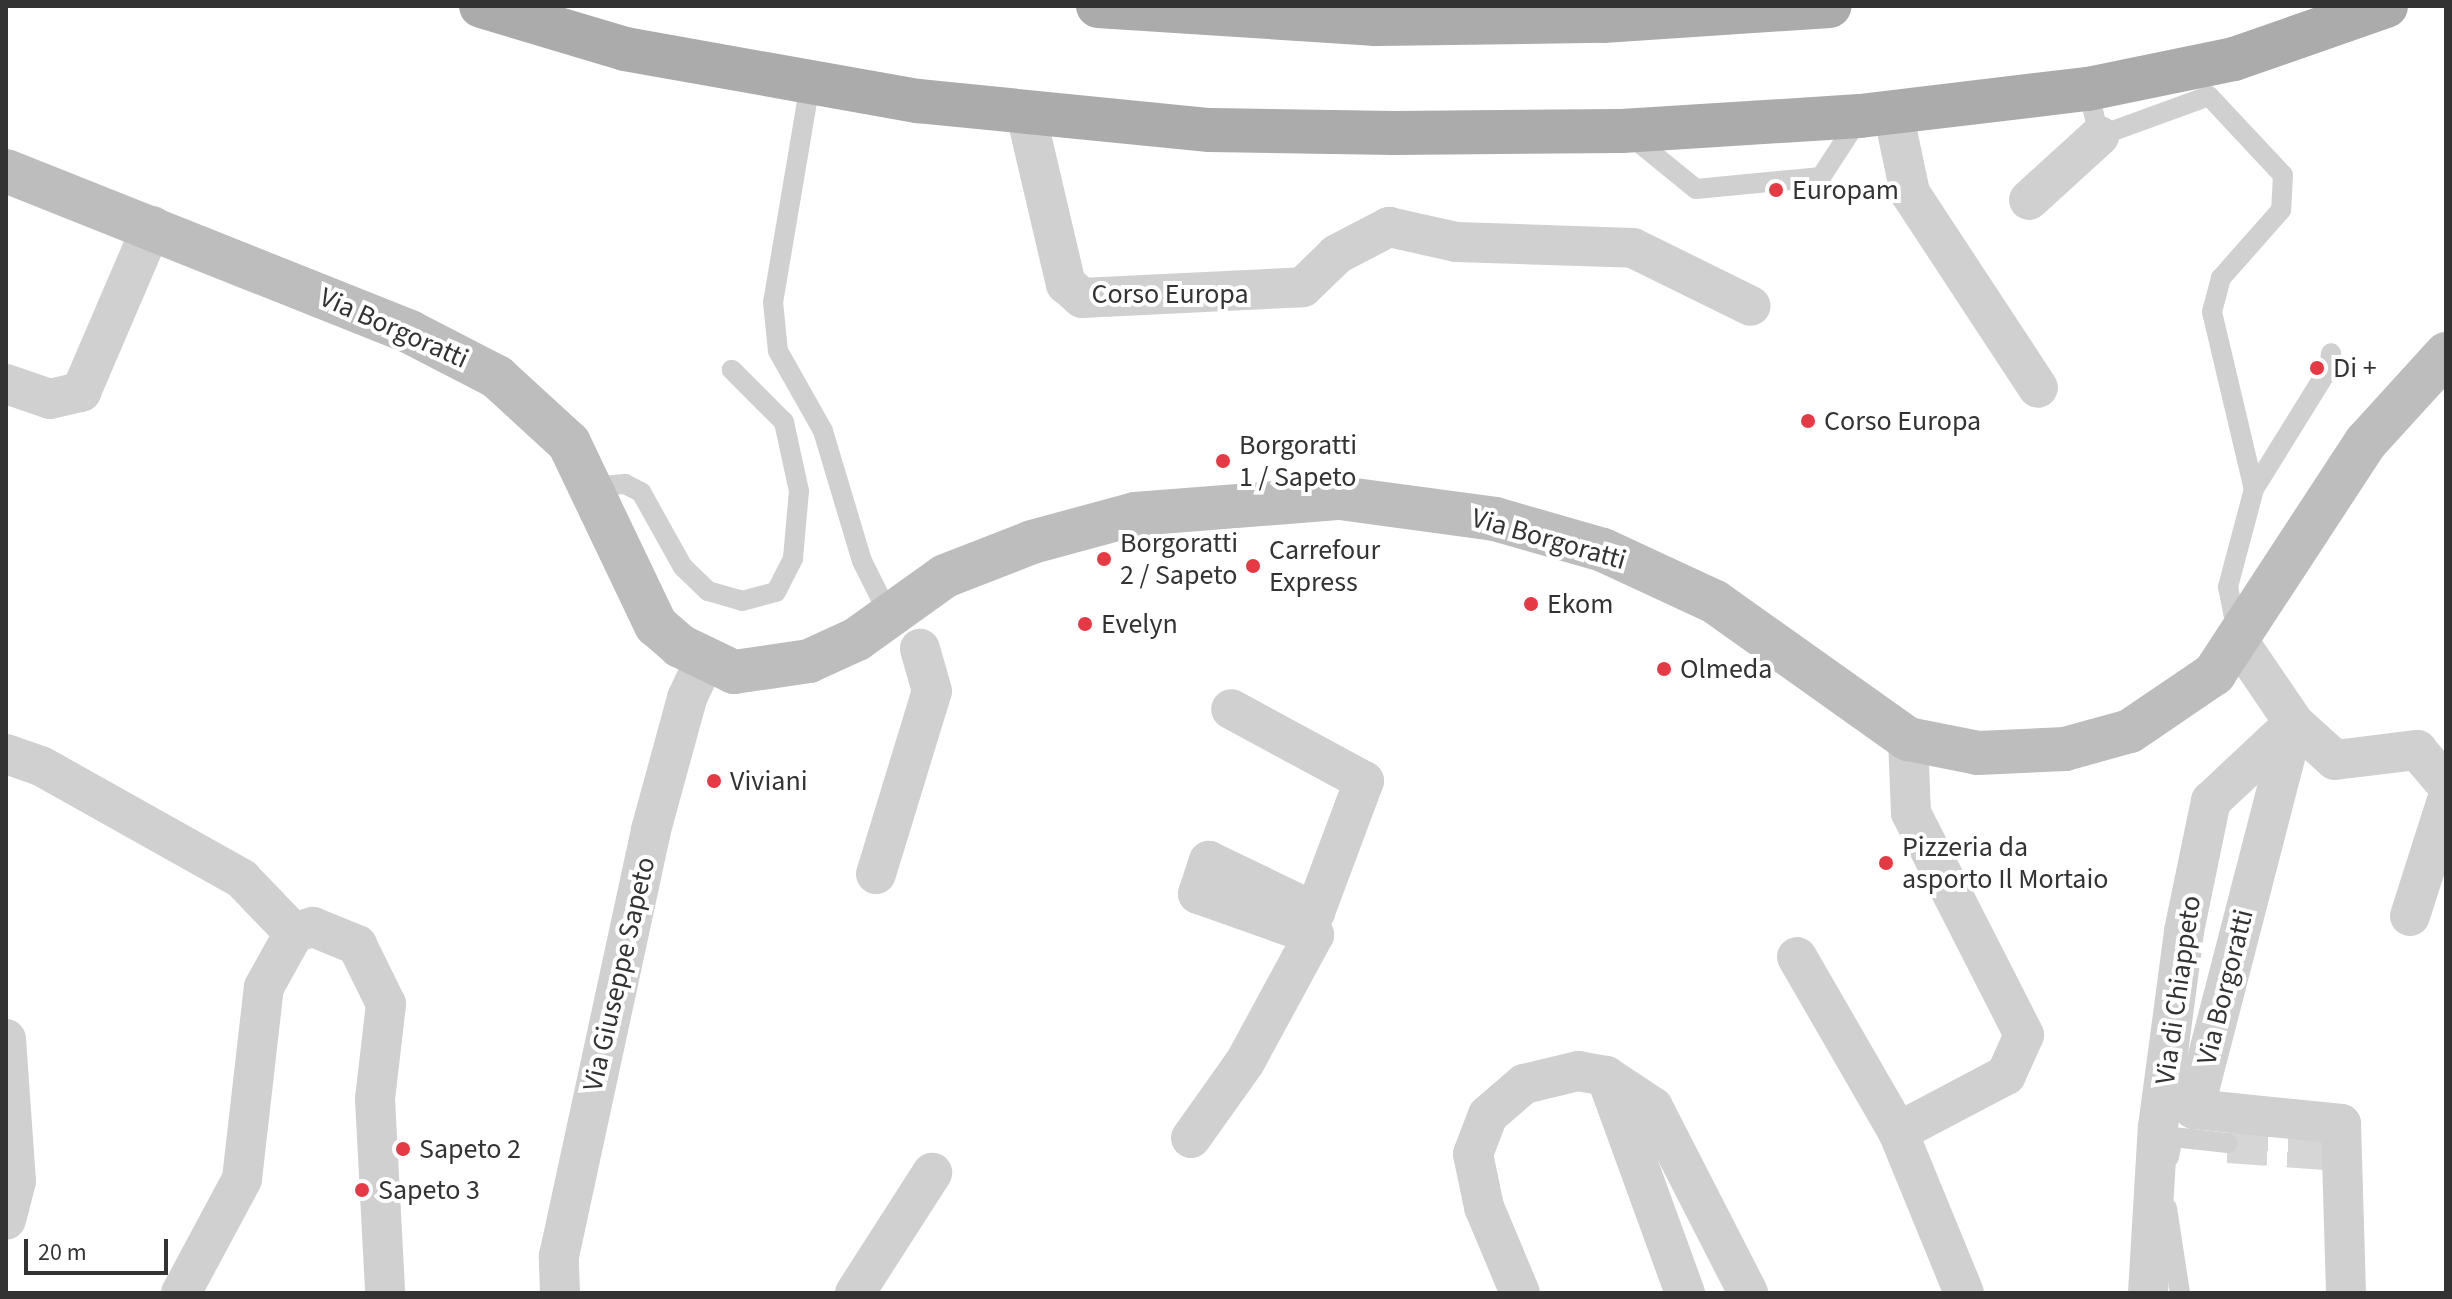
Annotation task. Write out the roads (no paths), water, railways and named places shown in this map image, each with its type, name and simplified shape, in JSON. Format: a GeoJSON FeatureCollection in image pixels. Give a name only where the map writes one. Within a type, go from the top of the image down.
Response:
{"type":"FeatureCollection","features":[{"type":"Feature","properties":{"kind":"main road"},"geometry":{"type":"LineString","coordinates":[[481,6],[625,49],[810,84],[1026,114],[1210,130],[1622,131],[1876,114],[2088,89],[2234,59],[2386,6]]}},
{"type":"Feature","properties":{"kind":"main road"},"geometry":{"type":"LineString","coordinates":[[1098,6],[1603,21],[1830,6]]}},
{"type":"Feature","properties":{"kind":"street","name":"Corso Europa"},"geometry":{"type":"LineString","coordinates":[[1026,114],[1066,284],[1082,298],[1303,287],[1337,254],[1389,227],[1456,242],[1633,248],[1751,306]]}},
{"type":"Feature","properties":{"kind":"street"},"geometry":{"type":"LineString","coordinates":[[1876,114],[1910,193],[1961,270],[2024,391]]}},
{"type":"Feature","properties":{"kind":"street"},"geometry":{"type":"LineString","coordinates":[[2029,200],[2099,136]]}},
{"type":"Feature","properties":{"kind":"street","name":"Via Borgoratti"},"geometry":{"type":"LineString","coordinates":[[6,171],[152,226],[460,355],[548,421],[595,487],[656,625],[705,660],[734,672],[809,661],[857,639],[888,613],[963,569],[1135,514],[1264,499],[1420,507],[1603,550],[1686,586],[1908,739],[2004,754],[2095,743],[2177,703],[2239,642],[2366,442],[2446,354]]}},
{"type":"Feature","properties":{"kind":"street"},"geometry":{"type":"LineString","coordinates":[[6,384],[50,399],[81,392],[152,226]]}},
{"type":"Feature","properties":{"kind":"street"},"geometry":{"type":"LineString","coordinates":[[2239,642],[2294,723],[2335,760],[2417,750],[2446,784]]}},
{"type":"Feature","properties":{"kind":"street"},"geometry":{"type":"LineString","coordinates":[[876,874],[932,691],[920,649]]}},
{"type":"Feature","properties":{"kind":"street","name":"Via Giuseppe Sapeto"},"geometry":{"type":"LineString","coordinates":[[560,1293],[565,1226],[651,830],[687,698],[705,660]]}},
{"type":"Feature","properties":{"kind":"street"},"geometry":{"type":"LineString","coordinates":[[1191,1138],[1245,1062],[1314,935],[1198,894],[1209,861],[1315,912],[1364,781],[1231,709]]}},
{"type":"Feature","properties":{"kind":"street","name":"Via Borgoratti"},"geometry":{"type":"LineString","coordinates":[[2294,723],[2194,1109],[2341,1138],[2346,1293]]}},
{"type":"Feature","properties":{"kind":"street","name":"Via di Chiappeto"},"geometry":{"type":"LineString","coordinates":[[2148,1293],[2158,1127],[2184,931],[2211,801],[2294,723]]}},
{"type":"Feature","properties":{"kind":"street"},"geometry":{"type":"LineString","coordinates":[[1898,1132],[2006,1075],[2024,1035],[1911,813],[1908,739]]}},
{"type":"Feature","properties":{"kind":"street"},"geometry":{"type":"LineString","coordinates":[[6,754],[41,766],[242,879],[294,933]]}},
{"type":"Feature","properties":{"kind":"street"},"geometry":{"type":"LineString","coordinates":[[2410,916],[2446,803]]}},
{"type":"Feature","properties":{"kind":"street"},"geometry":{"type":"LineString","coordinates":[[181,1293],[242,1179],[264,987],[294,933],[313,927],[357,945],[386,1004],[375,1099],[385,1293]]}},
{"type":"Feature","properties":{"kind":"street"},"geometry":{"type":"LineString","coordinates":[[1797,957],[1898,1132],[1964,1293]]}},
{"type":"Feature","properties":{"kind":"street"},"geometry":{"type":"LineString","coordinates":[[6,1039],[16,1181],[6,1220]]}},
{"type":"Feature","properties":{"kind":"street"},"geometry":{"type":"LineString","coordinates":[[1520,1293],[1484,1207],[1473,1154],[1488,1115],[1524,1084],[1578,1071],[1606,1076],[1653,1107],[1748,1293]]}},
{"type":"Feature","properties":{"kind":"street"},"geometry":{"type":"LineString","coordinates":[[1606,1076],[1685,1293]]}},
{"type":"Feature","properties":{"kind":"street"},"geometry":{"type":"LineString","coordinates":[[855,1293],[932,1173]]}},
{"type":"Feature","properties":{"kind":"lane"},"geometry":{"type":"LineString","coordinates":[[810,84],[773,302],[778,351],[828,444],[862,561],[888,613]]}},
{"type":"Feature","properties":{"kind":"lane"},"geometry":{"type":"LineString","coordinates":[[2088,89],[2099,136],[2209,96],[2283,175],[2281,210],[2221,278],[2212,312],[2254,489]]}},
{"type":"Feature","properties":{"kind":"lane"},"geometry":{"type":"LineString","coordinates":[[1622,131],[1696,189],[1821,177],[1876,114]]}},
{"type":"Feature","properties":{"kind":"lane"},"geometry":{"type":"LineString","coordinates":[[2239,642],[2228,587],[2254,489],[2329,368],[2331,353]]}},
{"type":"Feature","properties":{"kind":"lane"},"geometry":{"type":"LineString","coordinates":[[595,487],[625,484],[641,492],[683,567],[708,591],[742,601],[776,592],[793,558],[799,491],[784,422],[732,370]]}},
{"type":"Feature","properties":{"kind":"lane"},"geometry":{"type":"LineString","coordinates":[[2180,1293],[2164,1188],[2173,1137],[2228,1143]]}},
{"type":"Feature","properties":{"kind":"tunnel"},"geometry":{"type":"LineString","coordinates":[[2228,1143],[2340,1151]]}},
{"type":"Feature","properties":{"kind":"place","name":"Europam"},"geometry":{"type":"Point","coordinates":[1776,190]}},
{"type":"Feature","properties":{"kind":"place","name":"Di +"},"geometry":{"type":"Point","coordinates":[2317,368]}},
{"type":"Feature","properties":{"kind":"place","name":"Corso Europa"},"geometry":{"type":"Point","coordinates":[1808,421]}},
{"type":"Feature","properties":{"kind":"place","name":"Borgoratti 1 / Sapeto"},"geometry":{"type":"Point","coordinates":[1223,461]}},
{"type":"Feature","properties":{"kind":"place","name":"Borgoratti 2 / Sapeto"},"geometry":{"type":"Point","coordinates":[1104,559]}},
{"type":"Feature","properties":{"kind":"place","name":"Carrefour Express"},"geometry":{"type":"Point","coordinates":[1253,566]}},
{"type":"Feature","properties":{"kind":"place","name":"Ekom"},"geometry":{"type":"Point","coordinates":[1531,604]}},
{"type":"Feature","properties":{"kind":"place","name":"Evelyn"},"geometry":{"type":"Point","coordinates":[1085,624]}},
{"type":"Feature","properties":{"kind":"place","name":"Olmeda"},"geometry":{"type":"Point","coordinates":[1664,669]}},
{"type":"Feature","properties":{"kind":"place","name":"Viviani"},"geometry":{"type":"Point","coordinates":[714,781]}},
{"type":"Feature","properties":{"kind":"place","name":"Pizzeria da asporto Il Mortaio"},"geometry":{"type":"Point","coordinates":[1886,863]}},
{"type":"Feature","properties":{"kind":"place","name":"Sapeto 2"},"geometry":{"type":"Point","coordinates":[403,1149]}},
{"type":"Feature","properties":{"kind":"place","name":"Sapeto 3"},"geometry":{"type":"Point","coordinates":[362,1190]}}]}
